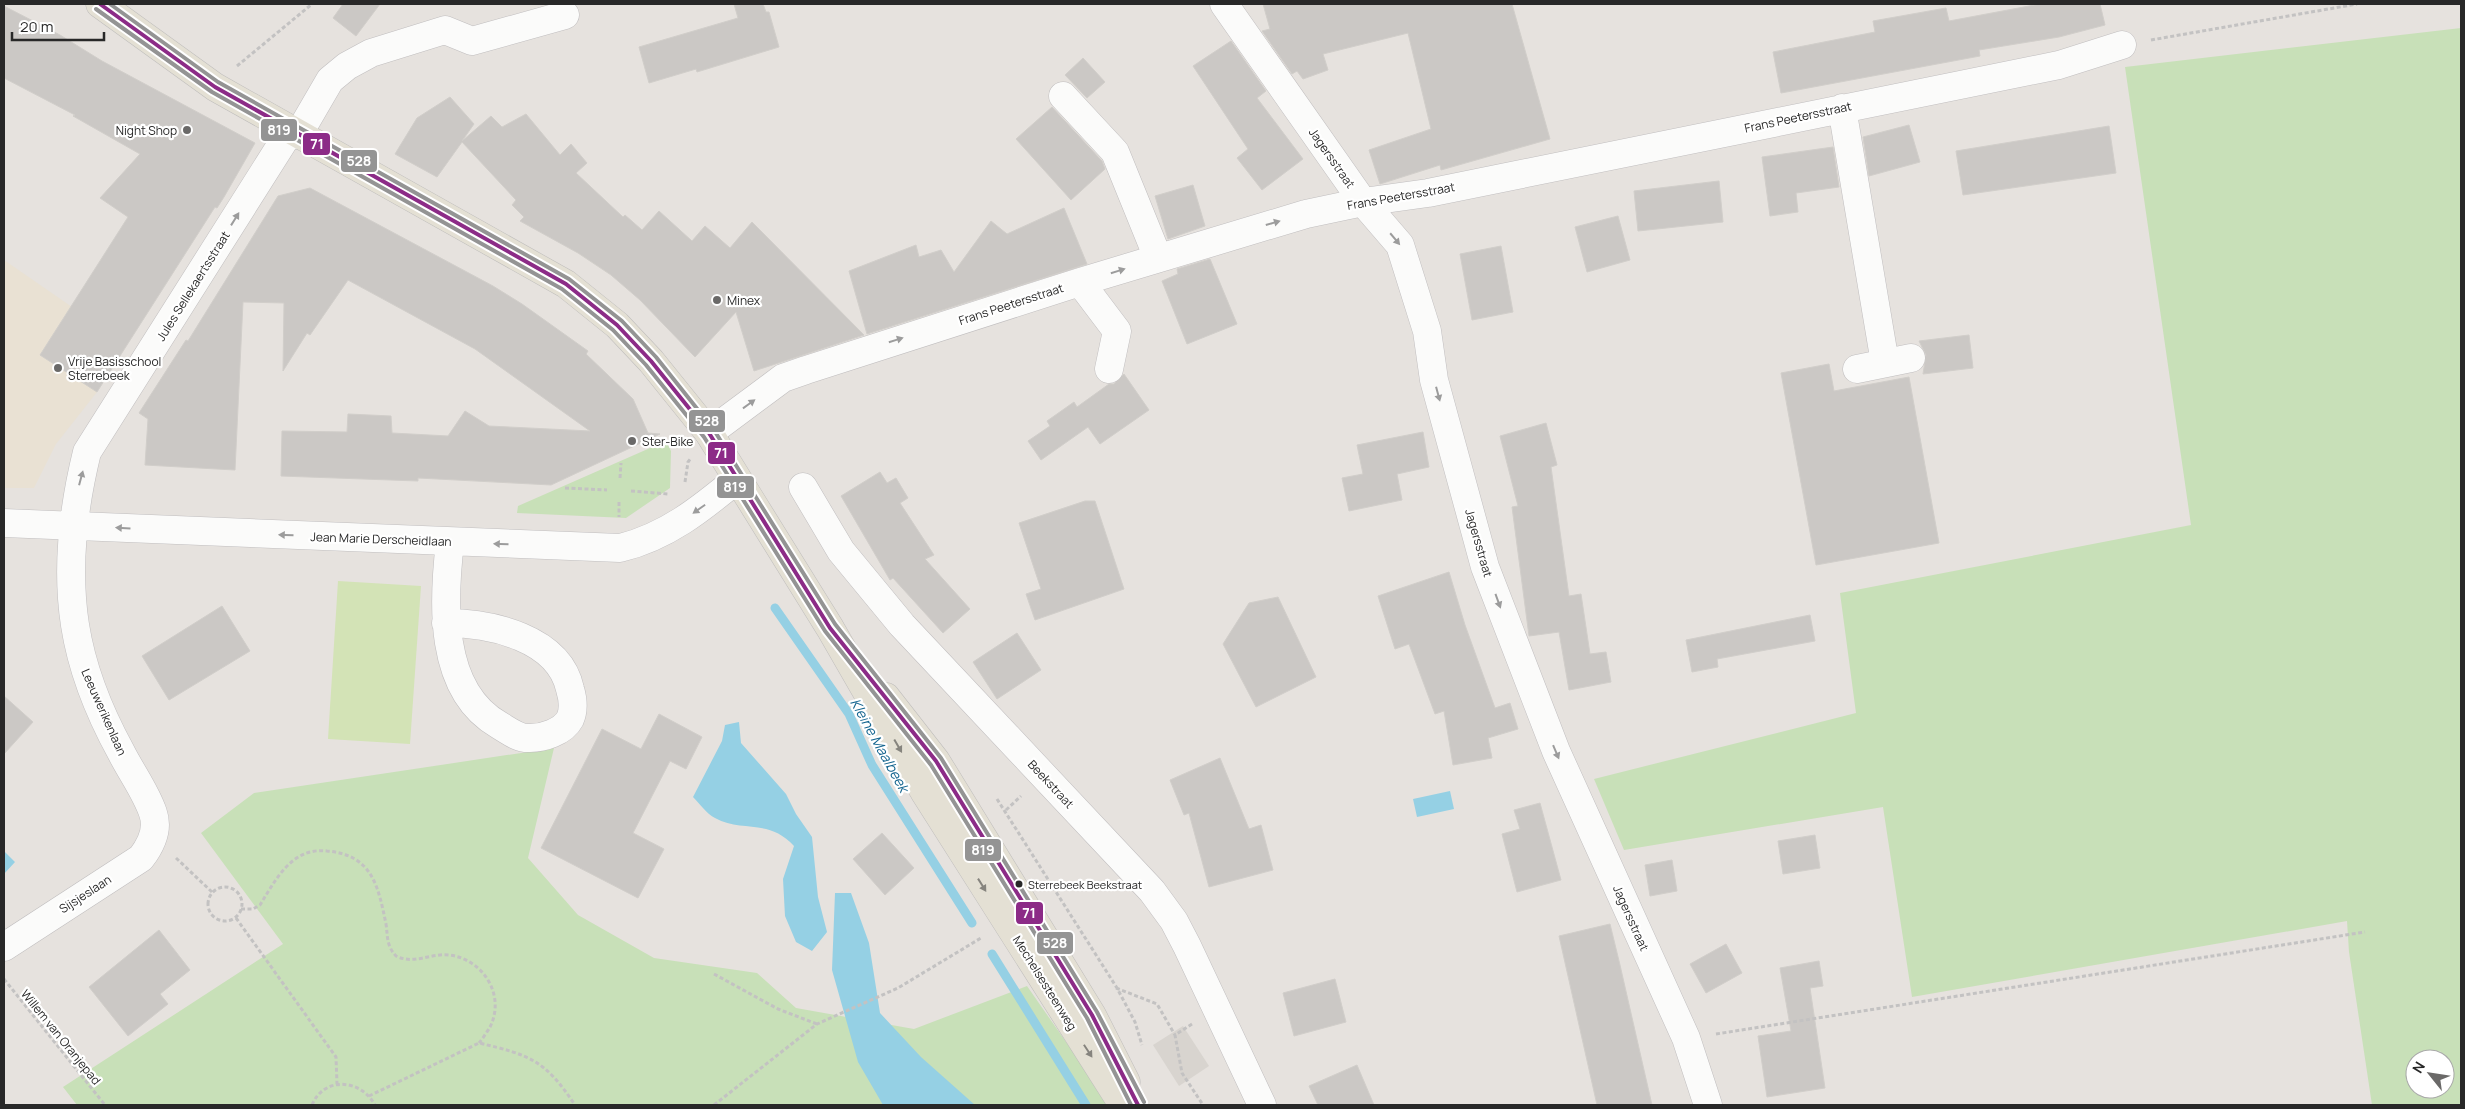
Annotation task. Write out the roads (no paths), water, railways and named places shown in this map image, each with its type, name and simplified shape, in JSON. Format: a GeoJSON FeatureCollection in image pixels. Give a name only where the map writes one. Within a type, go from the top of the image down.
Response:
{"type":"FeatureCollection","features":[{"type":"Feature","properties":{"kind":"main road","name":"Mechelsesteenweg"},"geometry":{"type":"LineString","coordinates":[[100,4],[215,87],[294,133],[530,262],[566,284],[617,325],[652,361],[710,434],[830,628],[936,761],[1008,921],[1123,1105]]}},
{"type":"Feature","properties":{"kind":"main road","name":"Mechelsesteenweg"},"geometry":{"type":"LineString","coordinates":[[1008,921],[1092,1015],[1138,1105]]}},
{"type":"Feature","properties":{"kind":"street","name":"Jagersstraat"},"geometry":{"type":"LineString","coordinates":[[1224,4],[1362,202],[1400,245],[1427,331],[1434,380],[1485,567],[1556,751],[1686,1038],[1708,1105]]}},
{"type":"Feature","properties":{"kind":"street","name":"Jules Sellekaertsstraat"},"geometry":{"type":"LineString","coordinates":[[72,526],[87,452],[330,80],[347,66],[371,52],[445,30],[472,41],[565,14]]}},
{"type":"Feature","properties":{"kind":"street","name":"Frans Peetersstraat"},"geometry":{"type":"LineString","coordinates":[[710,434],[783,378],[1080,282],[1306,214],[1362,202],[1428,193],[2059,65],[2122,45]]}},
{"type":"Feature","properties":{"kind":"street"},"geometry":{"type":"LineString","coordinates":[[1063,96],[1115,152],[1158,258]]}},
{"type":"Feature","properties":{"kind":"street"},"geometry":{"type":"LineString","coordinates":[[1842,108],[1899,361],[1857,369]]}},
{"type":"Feature","properties":{"kind":"street"},"geometry":{"type":"LineString","coordinates":[[1080,282],[1117,331],[1109,369]]}},
{"type":"Feature","properties":{"kind":"street","name":"Jean Marie Derscheidlaan"},"geometry":{"type":"LineString","coordinates":[[4,523],[620,548],[660,535],[702,508],[738,479]]}},
{"type":"Feature","properties":{"kind":"street","name":"Beekstraat"},"geometry":{"type":"LineString","coordinates":[[803,487],[841,551],[902,625],[1152,891],[1174,921],[1188,946],[1262,1105]]}},
{"type":"Feature","properties":{"kind":"street","name":"Leeuwerikenlaan"},"geometry":{"type":"LineString","coordinates":[[72,526],[70,580],[75,625],[85,671],[113,738],[154,813],[153,838]]}},
{"type":"Feature","properties":{"kind":"street"},"geometry":{"type":"LineString","coordinates":[[446,623],[475,623],[515,633],[550,655],[569,681],[573,702],[569,720],[550,736],[529,739],[515,735],[484,717],[461,682],[451,650],[446,623],[445,586],[450,542]]}},
{"type":"Feature","properties":{"kind":"street","name":"Sijsjeslaan"},"geometry":{"type":"LineString","coordinates":[[4,946],[141,858],[153,838]]}},
{"type":"Feature","properties":{"kind":"water"},"geometry":{"type":"Polygon","coordinates":[[[739,722],[741,743],[786,794],[796,814],[812,837],[818,897],[827,932],[812,951],[796,942],[785,916],[783,879],[794,846],[785,837],[775,832],[735,825],[715,818],[693,797],[722,741],[725,725],[739,722]]]}},
{"type":"Feature","properties":{"kind":"water"},"geometry":{"type":"Polygon","coordinates":[[[1450,791],[1454,809],[1417,817],[1413,799],[1450,791]]]}},
{"type":"Feature","properties":{"kind":"water"},"geometry":{"type":"Polygon","coordinates":[[[4,851],[15,862],[4,874],[4,851]]]}},
{"type":"Feature","properties":{"kind":"water"},"geometry":{"type":"Polygon","coordinates":[[[835,893],[851,893],[869,943],[880,1013],[921,1057],[975,1105],[883,1105],[858,1062],[832,970],[835,893]]]}},
{"type":"Feature","properties":{"kind":"waterway","name":"Kleine Maalbeek"},"geometry":{"type":"LineString","coordinates":[[775,608],[849,714],[872,765],[972,923]]}},
{"type":"Feature","properties":{"kind":"waterway","name":"Kleine Maalbeek"},"geometry":{"type":"LineString","coordinates":[[992,954],[1086,1105]]}},
{"type":"Feature","properties":{"kind":"place","name":"Night Shop"},"geometry":{"type":"Point","coordinates":[187,130]}},
{"type":"Feature","properties":{"kind":"place","name":"Minex"},"geometry":{"type":"Point","coordinates":[717,300]}},
{"type":"Feature","properties":{"kind":"place","name":"Vrije Basisschool Sterrebeek"},"geometry":{"type":"Point","coordinates":[58,368]}},
{"type":"Feature","properties":{"kind":"place","name":"Ster-Bike"},"geometry":{"type":"Point","coordinates":[632,441]}},
{"type":"Feature","properties":{"kind":"place","name":"Sterrebeek Beekstraat"},"geometry":{"type":"Point","coordinates":[1019,884]}}]}
